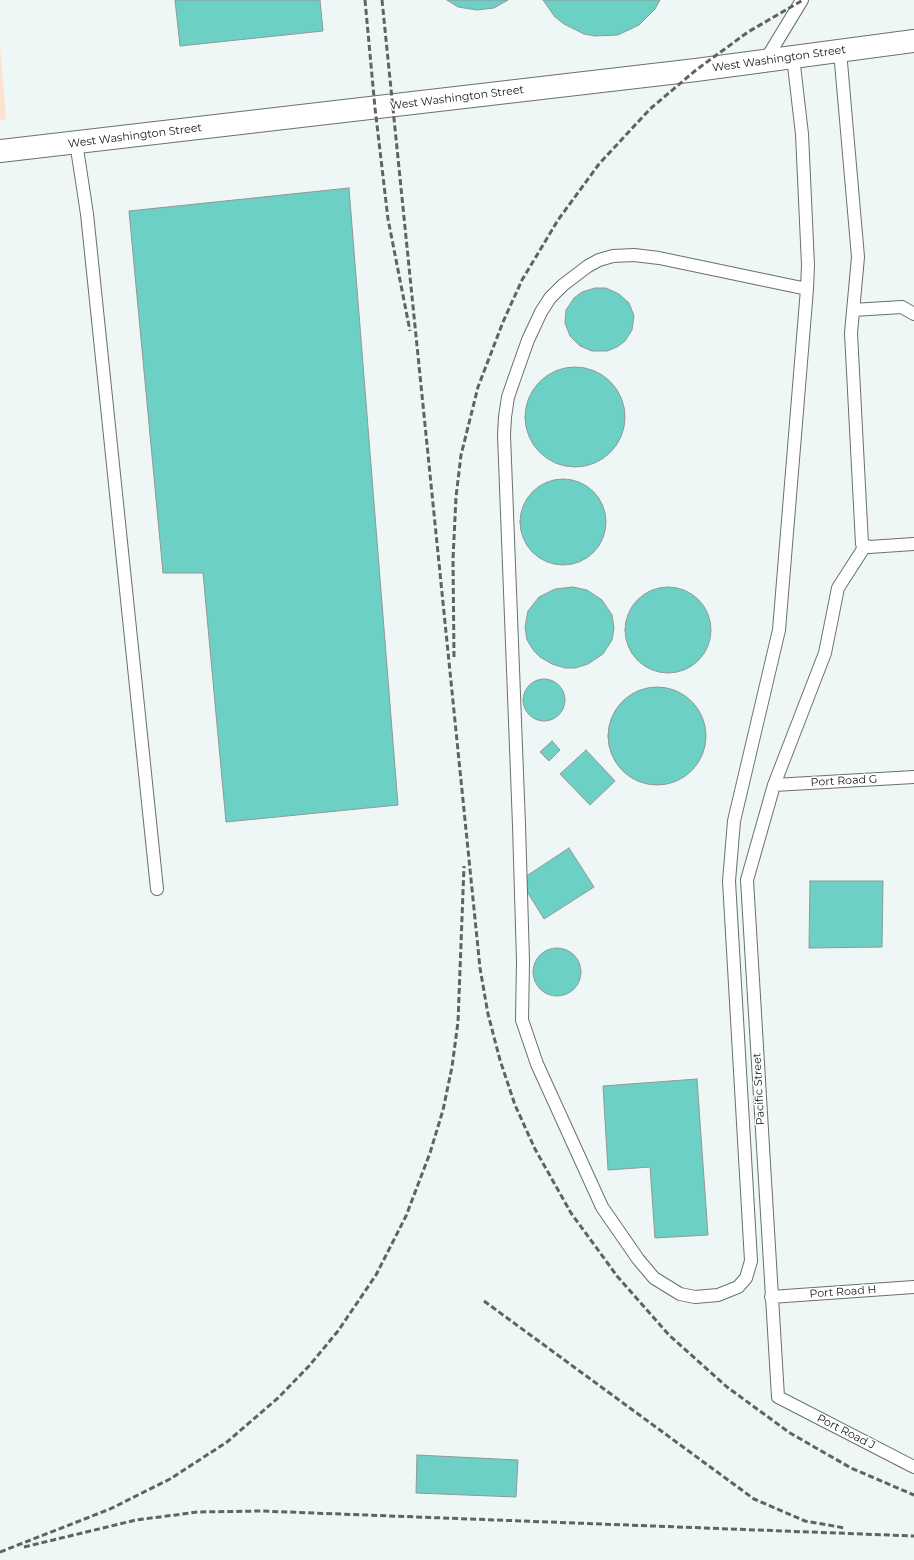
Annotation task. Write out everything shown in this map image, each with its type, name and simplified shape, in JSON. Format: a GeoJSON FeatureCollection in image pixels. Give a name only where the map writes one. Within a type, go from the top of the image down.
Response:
{"type":"FeatureCollection","features":[{"type":"Feature","properties":{"kind":"street","name":"West Washington Street"},"geometry":{"type":"LineString","coordinates":[[0,151],[680,72],[914,41]]}},
{"type":"Feature","properties":{"kind":"lane"},"geometry":{"type":"LineString","coordinates":[[765,61],[802,0]]}},
{"type":"Feature","properties":{"kind":"lane"},"geometry":{"type":"LineString","coordinates":[[840,51],[858,257],[851,333],[862,544],[865,546],[914,544]]}},
{"type":"Feature","properties":{"kind":"lane"},"geometry":{"type":"LineString","coordinates":[[793,57],[802,134],[808,265],[807,289],[779,630],[734,821],[729,881],[751,1261],[746,1278],[738,1287],[718,1295],[694,1297],[680,1294],[654,1278],[638,1259],[602,1207],[537,1064],[522,1020],[523,962],[504,435],[505,417],[508,397],[528,340],[541,312],[550,298],[563,285],[588,266],[599,260],[613,256],[659,258],[807,289]]}},
{"type":"Feature","properties":{"kind":"lane"},"geometry":{"type":"LineString","coordinates":[[76,142],[87,214],[157,889]]}},
{"type":"Feature","properties":{"kind":"lane"},"geometry":{"type":"LineString","coordinates":[[853,310],[902,307],[914,314]]}},
{"type":"Feature","properties":{"kind":"lane","name":"Pacific Street"},"geometry":{"type":"LineString","coordinates":[[778,1397],[747,880],[774,785],[825,653],[838,588],[865,546]]}},
{"type":"Feature","properties":{"kind":"lane","name":"Port Road G"},"geometry":{"type":"LineString","coordinates":[[774,785],[914,777]]}},
{"type":"Feature","properties":{"kind":"lane","name":"Port Road H"},"geometry":{"type":"LineString","coordinates":[[771,1297],[914,1287]]}},
{"type":"Feature","properties":{"kind":"lane","name":"Port Road J"},"geometry":{"type":"LineString","coordinates":[[778,1397],[914,1467]]}},
{"type":"Feature","properties":{"kind":"shaded area"},"geometry":{"type":"Polygon","coordinates":[[[0,47],[6,119],[0,120],[0,47]]]}},
{"type":"Feature","properties":{"kind":"building"},"geometry":{"type":"Polygon","coordinates":[[[175,0],[320,0],[323,31],[180,46],[175,0]]]}},
{"type":"Feature","properties":{"kind":"building"},"geometry":{"type":"Polygon","coordinates":[[[447,0],[508,0],[494,8],[477,10],[458,7],[447,0]]]}},
{"type":"Feature","properties":{"kind":"building"},"geometry":{"type":"Polygon","coordinates":[[[543,0],[660,0],[655,9],[639,25],[618,35],[595,36],[584,34],[564,24],[555,17],[543,0]]]}},
{"type":"Feature","properties":{"kind":"building"},"geometry":{"type":"Polygon","coordinates":[[[349,188],[398,805],[226,822],[203,573],[163,573],[129,211],[349,188]]]}},
{"type":"Feature","properties":{"kind":"building"},"geometry":{"type":"Polygon","coordinates":[[[595,288],[606,288],[619,294],[629,303],[634,316],[632,330],[625,341],[617,347],[607,351],[592,351],[580,346],[570,336],[565,323],[566,310],[574,298],[582,292],[595,288]]]}},
{"type":"Feature","properties":{"kind":"building"},"geometry":{"type":"Polygon","coordinates":[[[575,367],[594,370],[611,381],[622,398],[625,417],[622,436],[611,453],[594,464],[575,467],[556,464],[539,453],[528,436],[525,417],[528,398],[539,381],[556,370],[575,367]]]}},
{"type":"Feature","properties":{"kind":"building"},"geometry":{"type":"Polygon","coordinates":[[[555,479],[571,479],[580,482],[594,491],[603,505],[606,514],[606,530],[603,539],[594,553],[580,562],[571,565],[555,565],[539,558],[532,553],[527,546],[520,530],[520,514],[527,498],[532,491],[539,486],[555,479]]]}},
{"type":"Feature","properties":{"kind":"building"},"geometry":{"type":"Polygon","coordinates":[[[573,587],[587,590],[602,600],[612,615],[614,628],[612,640],[603,654],[588,664],[575,668],[565,668],[552,664],[540,657],[534,651],[527,640],[525,627],[528,611],[539,597],[555,589],[573,587]]]}},
{"type":"Feature","properties":{"kind":"building"},"geometry":{"type":"Polygon","coordinates":[[[668,587],[684,591],[698,600],[707,614],[711,630],[707,646],[698,660],[684,669],[668,673],[652,669],[638,660],[629,646],[625,630],[629,614],[638,600],[652,591],[668,587]]]}},
{"type":"Feature","properties":{"kind":"building"},"geometry":{"type":"Polygon","coordinates":[[[544,679],[559,685],[565,700],[559,715],[544,721],[529,715],[523,700],[529,685],[544,679]]]}},
{"type":"Feature","properties":{"kind":"building"},"geometry":{"type":"Polygon","coordinates":[[[657,687],[676,691],[692,701],[702,717],[706,736],[702,755],[692,771],[676,781],[657,785],[638,781],[622,771],[612,755],[608,736],[612,717],[622,701],[638,691],[657,687]]]}},
{"type":"Feature","properties":{"kind":"building"},"geometry":{"type":"Polygon","coordinates":[[[552,741],[560,750],[549,761],[540,752],[552,741]]]}},
{"type":"Feature","properties":{"kind":"building"},"geometry":{"type":"Polygon","coordinates":[[[586,750],[615,781],[590,805],[560,774],[586,750]]]}},
{"type":"Feature","properties":{"kind":"building"},"geometry":{"type":"Polygon","coordinates":[[[569,848],[594,887],[544,919],[523,885],[528,882],[525,877],[569,848]]]}},
{"type":"Feature","properties":{"kind":"building"},"geometry":{"type":"Polygon","coordinates":[[[810,881],[883,881],[882,947],[809,948],[810,881]]]}},
{"type":"Feature","properties":{"kind":"building"},"geometry":{"type":"Polygon","coordinates":[[[557,948],[566,950],[574,955],[579,963],[581,972],[579,981],[574,989],[566,994],[557,996],[548,994],[540,989],[535,981],[533,972],[535,963],[540,955],[548,950],[557,948]]]}},
{"type":"Feature","properties":{"kind":"building"},"geometry":{"type":"Polygon","coordinates":[[[697,1079],[708,1235],[655,1238],[650,1167],[608,1170],[603,1086],[697,1079]]]}},
{"type":"Feature","properties":{"kind":"building"},"geometry":{"type":"Polygon","coordinates":[[[417,1455],[518,1460],[516,1497],[416,1493],[417,1455]]]}},
{"type":"Feature","properties":{"kind":"railway"},"geometry":{"type":"LineString","coordinates":[[365,0],[375,108],[388,219],[410,331]]}},
{"type":"Feature","properties":{"kind":"railway"},"geometry":{"type":"LineString","coordinates":[[382,0],[480,968],[488,1014],[500,1060],[515,1105],[535,1149],[571,1213],[617,1276],[669,1335],[727,1387],[790,1433],[851,1468],[914,1495]]}},
{"type":"Feature","properties":{"kind":"railway"},"geometry":{"type":"LineString","coordinates":[[454,657],[453,559],[456,497],[461,455],[478,387],[503,322],[522,280],[558,220],[599,164],[650,109],[696,70],[748,32],[803,0]]}},
{"type":"Feature","properties":{"kind":"railway"},"geometry":{"type":"LineString","coordinates":[[0,1552],[110,1509],[170,1479],[227,1442],[278,1398],[309,1366],[338,1331],[376,1275],[406,1216],[430,1153],[443,1110],[452,1067],[458,1022],[464,866]]}},
{"type":"Feature","properties":{"kind":"railway"},"geometry":{"type":"LineString","coordinates":[[484,1301],[754,1499],[805,1521],[845,1528]]}},
{"type":"Feature","properties":{"kind":"railway"},"geometry":{"type":"LineString","coordinates":[[24,1547],[136,1520],[198,1512],[261,1511],[914,1536]]}}]}
